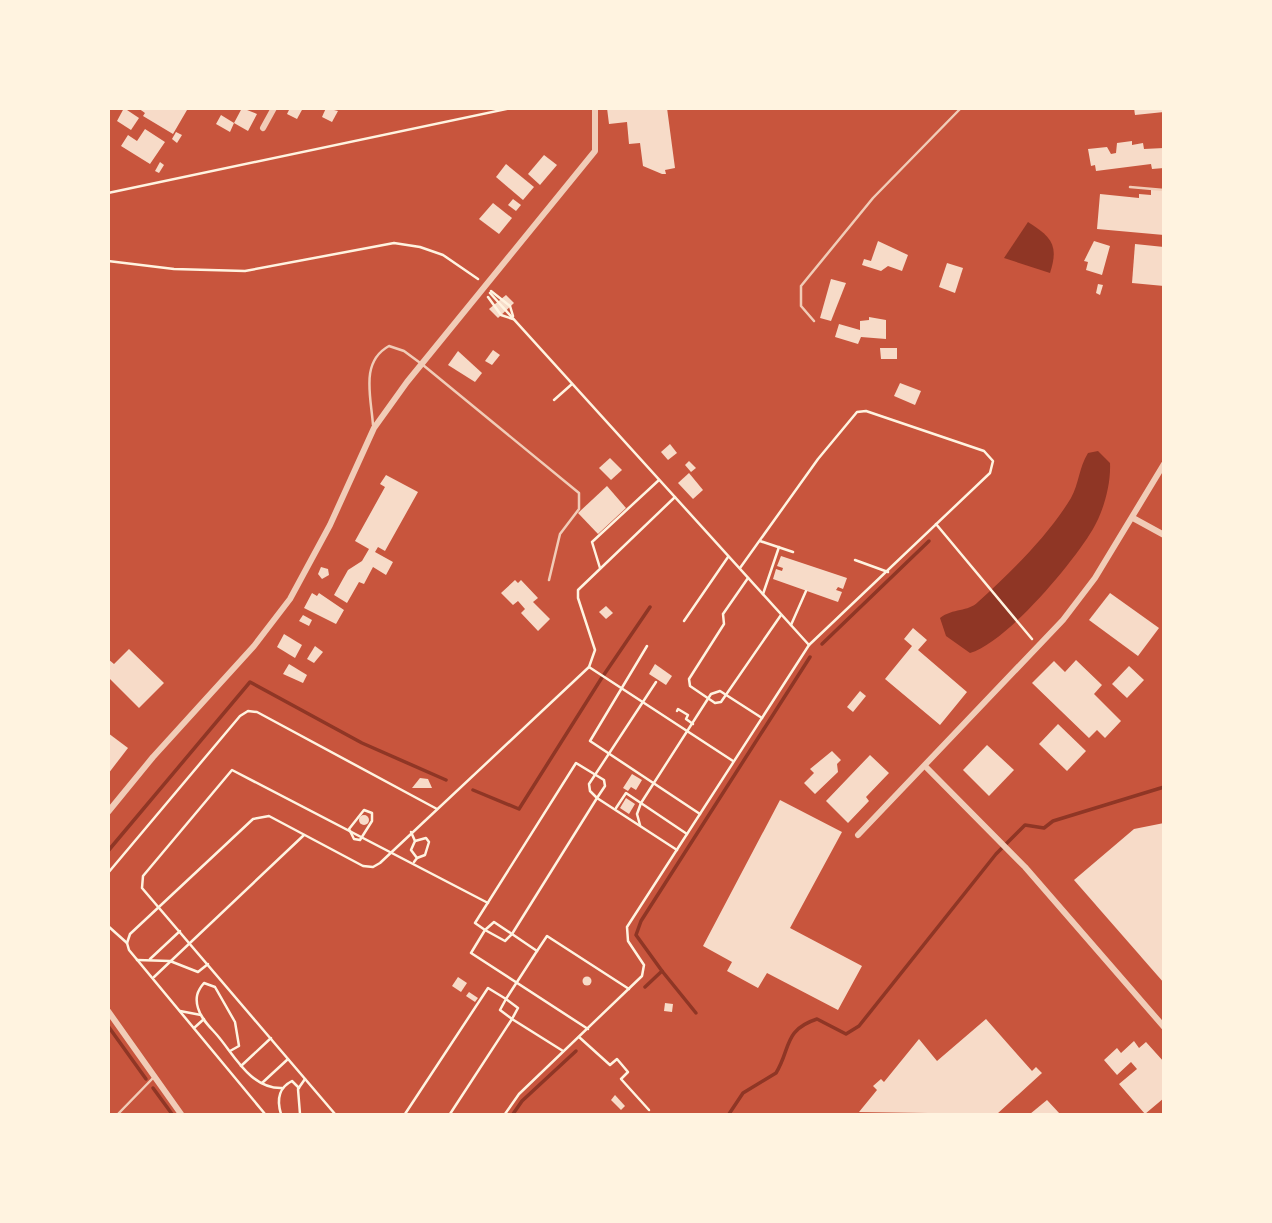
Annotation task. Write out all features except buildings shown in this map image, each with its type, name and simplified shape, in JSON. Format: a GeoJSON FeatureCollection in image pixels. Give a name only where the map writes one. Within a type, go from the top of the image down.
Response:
{"type":"FeatureCollection","features":[{"type":"Feature","properties":{"kind":"street"},"geometry":{"type":"LineString","coordinates":[[263,128],[274,108]]}},
{"type":"Feature","properties":{"kind":"street"},"geometry":{"type":"LineString","coordinates":[[108,812],[153,757],[254,646],[290,598],[330,525],[374,428],[595,151],[595,108]]}},
{"type":"Feature","properties":{"kind":"street"},"geometry":{"type":"LineString","coordinates":[[858,835],[1039,646],[1095,578],[1164,464]]}},
{"type":"Feature","properties":{"kind":"street"},"geometry":{"type":"LineString","coordinates":[[1133,518],[1164,535]]}},
{"type":"Feature","properties":{"kind":"street"},"geometry":{"type":"LineString","coordinates":[[926,767],[1025,867],[1164,1027]]}},
{"type":"Feature","properties":{"kind":"street"},"geometry":{"type":"LineString","coordinates":[[108,1012],[181,1115]]}},
{"type":"Feature","properties":{"kind":"lane"},"geometry":{"type":"LineString","coordinates":[[814,321],[801,306],[802,286],[873,198],[961,108]]}},
{"type":"Feature","properties":{"kind":"lane"},"geometry":{"type":"LineString","coordinates":[[1130,187],[1164,190]]}},
{"type":"Feature","properties":{"kind":"lane"},"geometry":{"type":"LineString","coordinates":[[374,428],[369,369],[376,353],[389,346],[404,351],[423,365],[579,493],[579,509],[560,534],[549,580]]}},
{"type":"Feature","properties":{"kind":"lane"},"geometry":{"type":"LineString","coordinates":[[118,1115],[154,1077]]}},
{"type":"Feature","properties":{"kind":"path"},"geometry":{"type":"LineString","coordinates":[[108,193],[510,108]]}},
{"type":"Feature","properties":{"kind":"path"},"geometry":{"type":"LineString","coordinates":[[108,261],[174,270],[245,271],[394,243],[420,247],[443,255],[475,277],[810,645]]}},
{"type":"Feature","properties":{"kind":"path"},"geometry":{"type":"LineString","coordinates":[[484,287],[492,307],[501,315],[513,319]]}},
{"type":"Feature","properties":{"kind":"path"},"geometry":{"type":"LineString","coordinates":[[554,400],[572,384]]}},
{"type":"Feature","properties":{"kind":"path"},"geometry":{"type":"LineString","coordinates":[[505,1115],[519,1094],[642,976],[644,965],[628,941],[626,927],[810,645],[990,473],[993,461],[984,451],[866,411],[857,412],[818,459],[740,568]]}},
{"type":"Feature","properties":{"kind":"path"},"geometry":{"type":"LineString","coordinates":[[600,568],[592,542],[659,480]]}},
{"type":"Feature","properties":{"kind":"path"},"geometry":{"type":"LineString","coordinates":[[127,943],[130,934],[253,819],[269,816],[363,866],[373,867],[589,667],[595,650],[578,598],[578,590],[675,497]]}},
{"type":"Feature","properties":{"kind":"path"},"geometry":{"type":"LineString","coordinates":[[936,524],[1039,646]]}},
{"type":"Feature","properties":{"kind":"path"},"geometry":{"type":"LineString","coordinates":[[760,541],[793,552]]}},
{"type":"Feature","properties":{"kind":"path"},"geometry":{"type":"LineString","coordinates":[[763,594],[779,547]]}},
{"type":"Feature","properties":{"kind":"path"},"geometry":{"type":"LineString","coordinates":[[684,621],[729,556]]}},
{"type":"Feature","properties":{"kind":"path"},"geometry":{"type":"LineString","coordinates":[[855,560],[888,572]]}},
{"type":"Feature","properties":{"kind":"path"},"geometry":{"type":"LineString","coordinates":[[748,578],[723,614],[724,624],[689,679],[690,686],[719,704],[781,614]]}},
{"type":"Feature","properties":{"kind":"path"},"geometry":{"type":"LineString","coordinates":[[791,625],[806,591]]}},
{"type":"Feature","properties":{"kind":"path"},"geometry":{"type":"LineString","coordinates":[[647,646],[590,740],[700,814]]}},
{"type":"Feature","properties":{"kind":"path"},"geometry":{"type":"LineString","coordinates":[[589,667],[734,761]]}},
{"type":"Feature","properties":{"kind":"path"},"geometry":{"type":"LineString","coordinates":[[656,682],[589,784],[590,791],[597,798],[677,850]]}},
{"type":"Feature","properties":{"kind":"path"},"geometry":{"type":"LineString","coordinates":[[640,825],[637,814],[641,803],[715,691],[727,695],[762,718]]}},
{"type":"Feature","properties":{"kind":"path"},"geometry":{"type":"LineString","coordinates":[[677,711],[678,709],[688,715],[686,719],[693,724]]}},
{"type":"Feature","properties":{"kind":"path"},"geometry":{"type":"LineString","coordinates":[[108,873],[240,716],[248,711],[257,712],[437,809]]}},
{"type":"Feature","properties":{"kind":"path"},"geometry":{"type":"LineString","coordinates":[[576,763],[604,780],[605,786],[597,798],[512,934],[501,940],[475,923],[576,763]]}},
{"type":"Feature","properties":{"kind":"path"},"geometry":{"type":"LineString","coordinates":[[335,1115],[142,888],[144,876],[232,770],[488,903]]}},
{"type":"Feature","properties":{"kind":"path"},"geometry":{"type":"LineString","coordinates":[[615,808],[626,793],[687,834]]}},
{"type":"Feature","properties":{"kind":"path"},"geometry":{"type":"LineString","coordinates":[[364,810],[372,813],[372,821],[363,836],[354,839],[349,829],[364,810]]}},
{"type":"Feature","properties":{"kind":"path"},"geometry":{"type":"LineString","coordinates":[[411,832],[415,841],[411,850],[417,858]]}},
{"type":"Feature","properties":{"kind":"path"},"geometry":{"type":"LineString","coordinates":[[153,978],[304,835]]}},
{"type":"Feature","properties":{"kind":"path"},"geometry":{"type":"LineString","coordinates":[[413,863],[425,855],[429,842],[426,838],[415,841]]}},
{"type":"Feature","properties":{"kind":"path"},"geometry":{"type":"LineString","coordinates":[[537,951],[494,922],[485,930],[471,953],[588,1029]]}},
{"type":"Feature","properties":{"kind":"path"},"geometry":{"type":"LineString","coordinates":[[108,926],[127,943],[137,960],[265,1115]]}},
{"type":"Feature","properties":{"kind":"path"},"geometry":{"type":"LineString","coordinates":[[150,959],[180,931]]}},
{"type":"Feature","properties":{"kind":"path"},"geometry":{"type":"LineString","coordinates":[[563,1051],[499,1010],[547,936],[629,989]]}},
{"type":"Feature","properties":{"kind":"path"},"geometry":{"type":"LineString","coordinates":[[137,960],[170,961],[198,972],[208,964]]}},
{"type":"Feature","properties":{"kind":"path"},"geometry":{"type":"LineString","coordinates":[[230,1051],[239,1046],[238,1031],[219,993],[209,983],[198,991],[197,1006],[201,1015],[241,1066],[262,1083],[282,1088]]}},
{"type":"Feature","properties":{"kind":"path"},"geometry":{"type":"LineString","coordinates":[[405,1115],[488,988],[519,1008],[450,1115]]}},
{"type":"Feature","properties":{"kind":"path"},"geometry":{"type":"LineString","coordinates":[[180,1011],[201,1015]]}},
{"type":"Feature","properties":{"kind":"path"},"geometry":{"type":"LineString","coordinates":[[194,1028],[204,1019]]}},
{"type":"Feature","properties":{"kind":"path"},"geometry":{"type":"LineString","coordinates":[[579,1037],[610,1065],[617,1059],[628,1072],[621,1079],[649,1110]]}},
{"type":"Feature","properties":{"kind":"path"},"geometry":{"type":"LineString","coordinates":[[241,1066],[271,1038]]}},
{"type":"Feature","properties":{"kind":"path"},"geometry":{"type":"LineString","coordinates":[[262,1083],[288,1059]]}},
{"type":"Feature","properties":{"kind":"path"},"geometry":{"type":"LineString","coordinates":[[300,1115],[299,1088],[304,1079]]}},
{"type":"Feature","properties":{"kind":"path"},"geometry":{"type":"LineString","coordinates":[[281,1115],[278,1102],[282,1088],[292,1081],[299,1088]]}},
{"type":"Feature","properties":{"kind":"shaded area"},"geometry":{"type":"Polygon","coordinates":[[[1028,222],[1043,232],[1051,243],[1054,256],[1050,273],[1004,258],[1028,222]]]}},
{"type":"Feature","properties":{"kind":"shaded area"},"geometry":{"type":"Polygon","coordinates":[[[1098,451],[1110,463],[1108,488],[1097,522],[1071,561],[1020,618],[985,646],[970,653],[946,636],[940,618],[974,605],[1028,553],[1071,498],[1088,453],[1098,451]]]}},
{"type":"Feature","properties":{"kind":"waterway"},"geometry":{"type":"LineString","coordinates":[[822,644],[929,541]]}},
{"type":"Feature","properties":{"kind":"waterway"},"geometry":{"type":"LineString","coordinates":[[473,790],[519,809],[650,607]]}},
{"type":"Feature","properties":{"kind":"waterway"},"geometry":{"type":"LineString","coordinates":[[645,987],[662,971],[636,935],[641,921],[810,657]]}},
{"type":"Feature","properties":{"kind":"waterway"},"geometry":{"type":"LineString","coordinates":[[108,851],[250,682],[362,743],[446,780]]}},
{"type":"Feature","properties":{"kind":"waterway"},"geometry":{"type":"LineString","coordinates":[[729,1114],[743,1093],[776,1073],[789,1041],[806,1023],[817,1019],[846,1034],[859,1026],[996,854],[1025,825],[1044,828],[1053,821],[1164,787]]}},
{"type":"Feature","properties":{"kind":"waterway"},"geometry":{"type":"LineString","coordinates":[[662,971],[696,1013]]}},
{"type":"Feature","properties":{"kind":"waterway"},"geometry":{"type":"LineString","coordinates":[[108,1026],[146,1079]]}},
{"type":"Feature","properties":{"kind":"waterway"},"geometry":{"type":"LineString","coordinates":[[513,1114],[522,1101],[576,1051]]}},
{"type":"Feature","properties":{"kind":"waterway"},"geometry":{"type":"LineString","coordinates":[[153,1088],[172,1114]]}}]}
